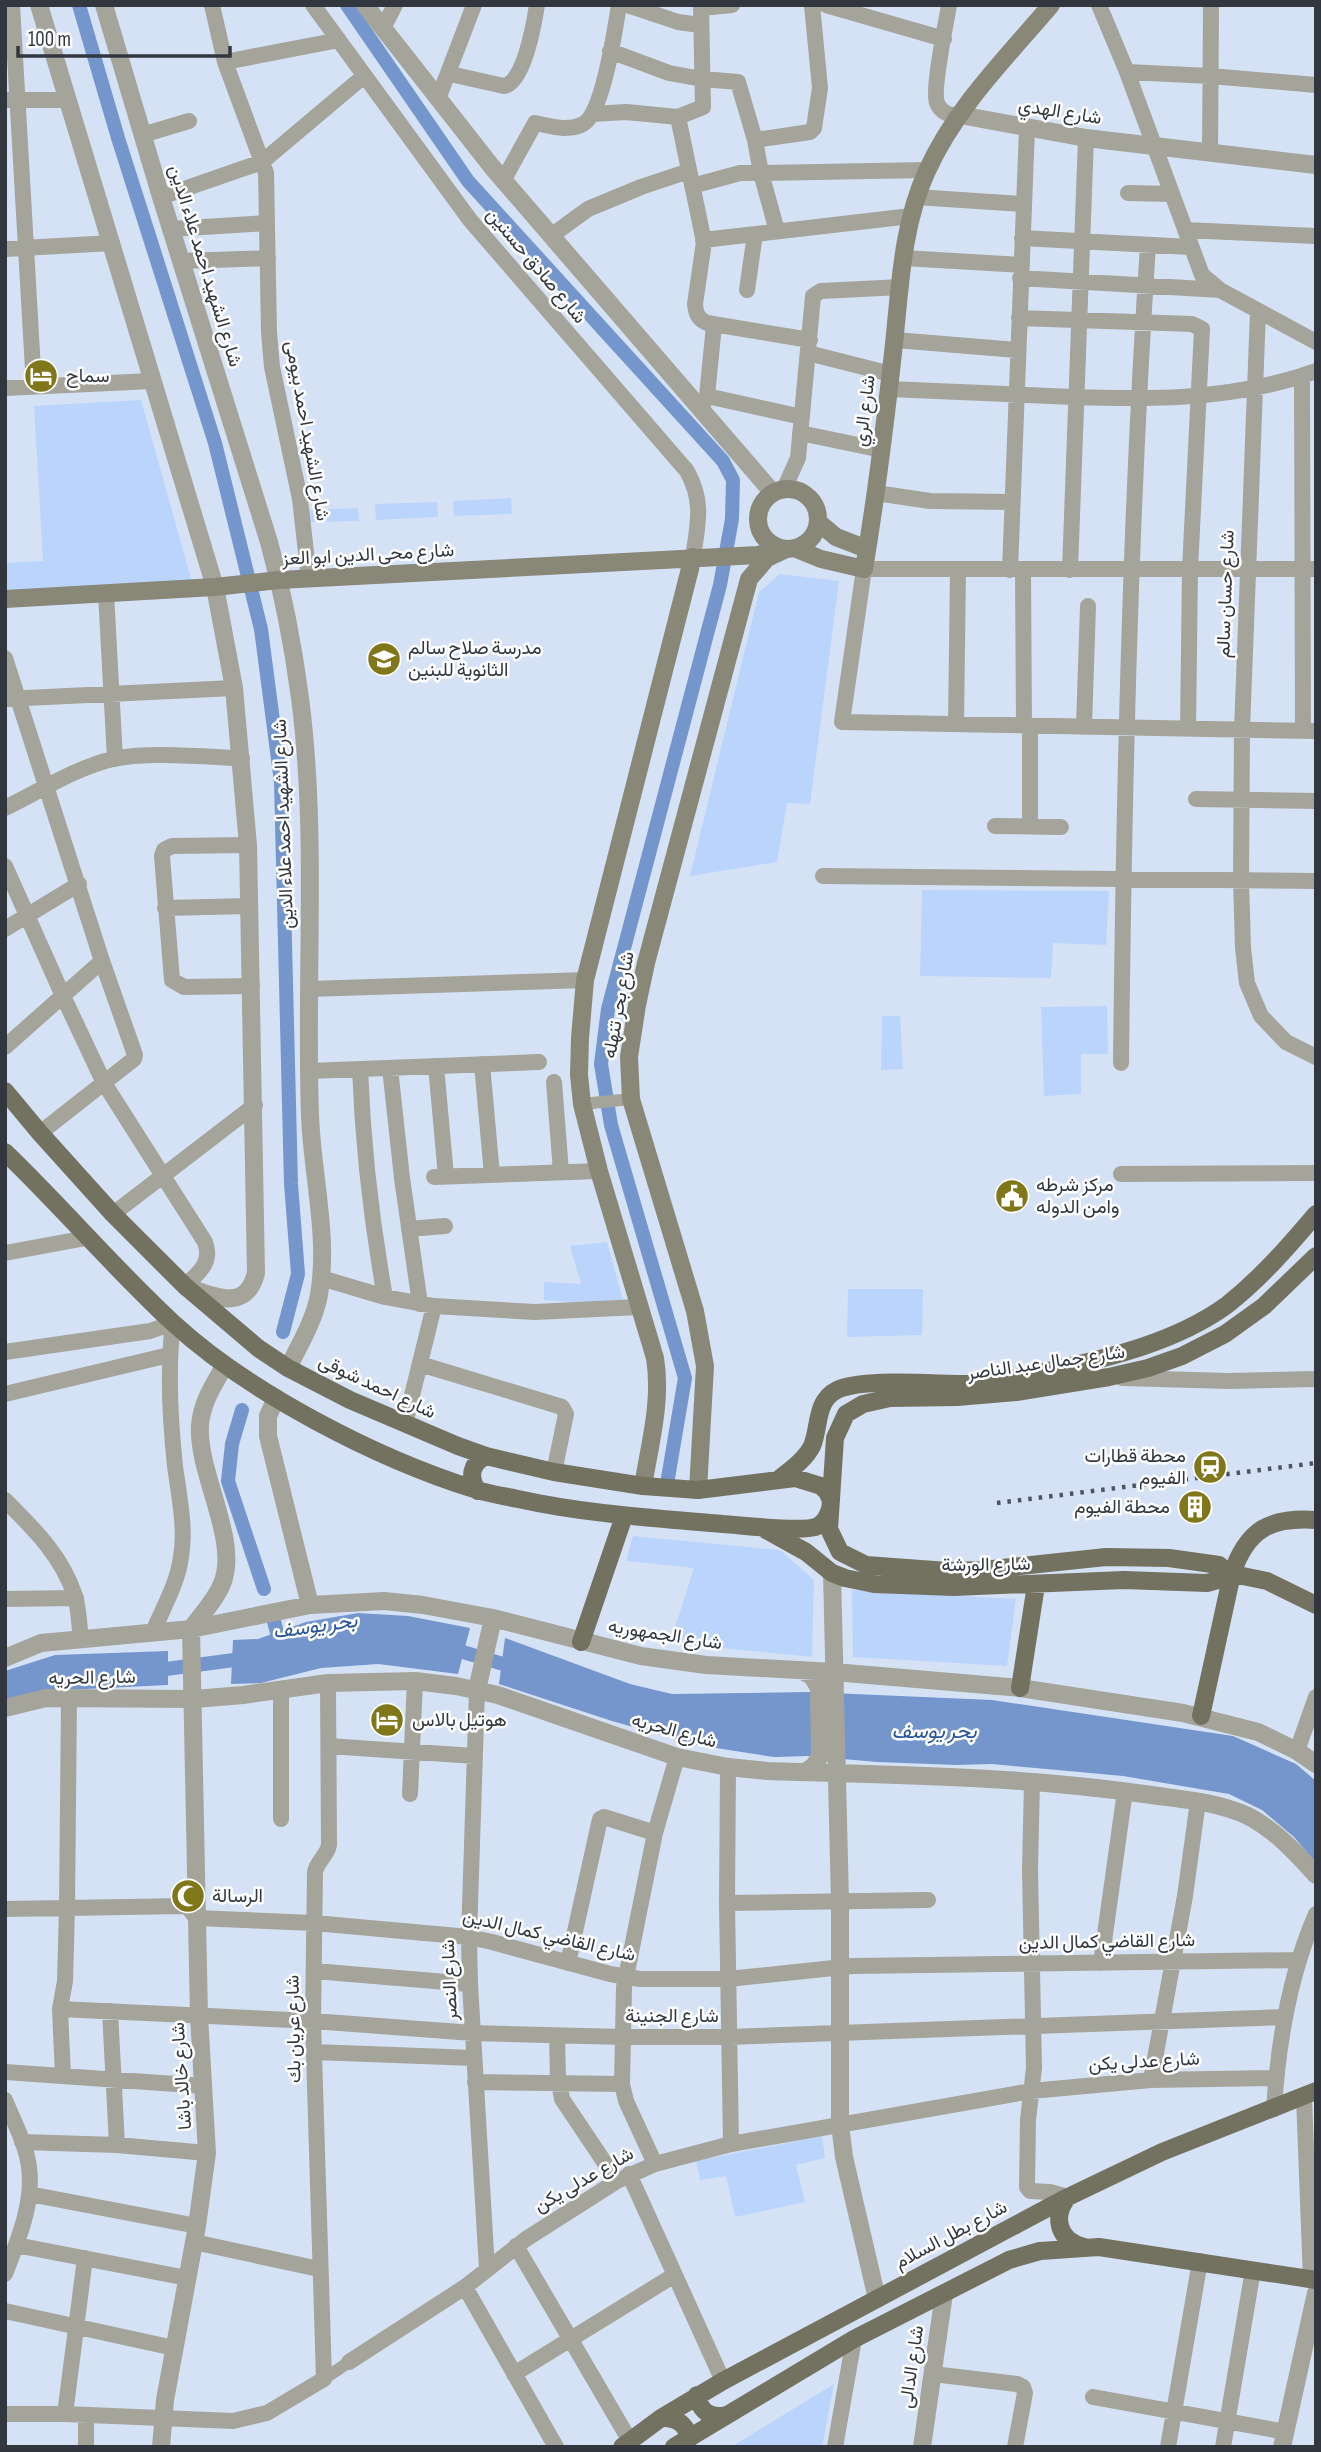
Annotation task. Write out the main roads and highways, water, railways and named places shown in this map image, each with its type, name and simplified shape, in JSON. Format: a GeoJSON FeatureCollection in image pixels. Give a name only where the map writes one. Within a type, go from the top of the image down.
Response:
{"type":"FeatureCollection","features":[{"type":"Feature","properties":{"kind":"main road","name":"شارع الري"},"geometry":{"type":"LineString","coordinates":[[788,548],[864,569],[882,450],[904,258],[916,197],[944,137],[1051,5]]}},
{"type":"Feature","properties":{"kind":"main road"},"geometry":{"type":"LineString","coordinates":[[793,490],[809,498],[817,513],[818,522],[810,539],[767,558],[749,579],[743,566],[732,556],[750,541],[758,519],[765,500],[779,491],[793,490]]}},
{"type":"Feature","properties":{"kind":"main road"},"geometry":{"type":"LineString","coordinates":[[758,519],[765,538],[774,545],[788,548]]}},
{"type":"Feature","properties":{"kind":"main road"},"geometry":{"type":"LineString","coordinates":[[818,522],[836,537],[867,549]]}},
{"type":"Feature","properties":{"kind":"main road","name":"شارع محى الدين ابو العز"},"geometry":{"type":"LineString","coordinates":[[5,599],[215,587],[271,581],[758,555],[788,548]]}},
{"type":"Feature","properties":{"kind":"main road","name":"شارع بحر تنهله"},"geometry":{"type":"LineString","coordinates":[[643,1486],[658,1390],[655,1358],[599,1171],[590,1103],[579,1075],[580,1038],[585,980],[702,557]]}},
{"type":"Feature","properties":{"kind":"main road","name":"شارع بحر تنهله"},"geometry":{"type":"LineString","coordinates":[[698,1490],[705,1392],[702,1344],[695,1311],[626,1099],[629,1057],[639,994],[749,579]]}},
{"type":"Feature","properties":{"kind":"main road","name":"شارع احمد شوقى"},"geometry":{"type":"LineString","coordinates":[[5,1091],[113,1214],[185,1286],[240,1334],[288,1368],[349,1400],[458,1446],[554,1472],[643,1486],[698,1490],[795,1478],[813,1482],[827,1492],[830,1505]]}},
{"type":"Feature","properties":{"kind":"main road"},"geometry":{"type":"LineString","coordinates":[[5,1152],[86,1238],[173,1323],[225,1365],[276,1398],[356,1441],[478,1491],[555,1507],[624,1516],[758,1527],[811,1528],[824,1521],[830,1505],[835,1438],[846,1414],[836,1391],[824,1403],[819,1413],[812,1446],[804,1458],[777,1481]]}},
{"type":"Feature","properties":{"kind":"main road","name":"شارع جمال عبد الناصر"},"geometry":{"type":"LineString","coordinates":[[836,1391],[859,1385],[995,1381],[1083,1364],[1132,1350],[1189,1326],[1227,1305],[1284,1253],[1316,1214]]}},
{"type":"Feature","properties":{"kind":"main road","name":"شارع جمال عبد الناصر"},"geometry":{"type":"LineString","coordinates":[[846,1414],[875,1400],[986,1395],[1109,1377],[1148,1368],[1182,1356],[1225,1335],[1264,1306],[1316,1256]]}},
{"type":"Feature","properties":{"kind":"main road"},"geometry":{"type":"LineString","coordinates":[[444,1478],[454,1475],[460,1468],[463,1457],[458,1446]]}},
{"type":"Feature","properties":{"kind":"main road"},"geometry":{"type":"LineString","coordinates":[[478,1491],[472,1481],[472,1471],[477,1461],[486,1455]]}},
{"type":"Feature","properties":{"kind":"main road","name":"شارع الورشة"},"geometry":{"type":"LineString","coordinates":[[830,1505],[830,1529],[834,1544],[847,1557],[866,1565],[922,1570],[983,1570],[1138,1556],[1215,1563],[1230,1573],[1267,1581],[1316,1605]]}},
{"type":"Feature","properties":{"kind":"main road"},"geometry":{"type":"LineString","coordinates":[[580,1642],[624,1516]]}},
{"type":"Feature","properties":{"kind":"main road"},"geometry":{"type":"LineString","coordinates":[[1201,1716],[1230,1573],[1247,1543],[1264,1527],[1291,1519],[1316,1520]]}},
{"type":"Feature","properties":{"kind":"main road","name":"شارع الورشة"},"geometry":{"type":"LineString","coordinates":[[758,1527],[798,1547],[832,1573],[858,1581],[920,1586],[1036,1585],[1124,1580],[1207,1583],[1230,1573]]}},
{"type":"Feature","properties":{"kind":"main road"},"geometry":{"type":"LineString","coordinates":[[1020,1688],[1036,1585]]}},
{"type":"Feature","properties":{"kind":"main road","name":"شارع بطل السلام"},"geometry":{"type":"LineString","coordinates":[[626,2444],[697,2395],[1068,2197],[1162,2152],[1310,2094]]}},
{"type":"Feature","properties":{"kind":"main road"},"geometry":{"type":"LineString","coordinates":[[1068,2197],[1059,2213],[1061,2232],[1071,2242],[1085,2247]]}},
{"type":"Feature","properties":{"kind":"main road"},"geometry":{"type":"LineString","coordinates":[[998,2234],[1010,2242],[1012,2251],[1009,2260]]}},
{"type":"Feature","properties":{"kind":"main road"},"geometry":{"type":"LineString","coordinates":[[682,2442],[854,2339],[1009,2260],[1055,2248],[1085,2247],[1200,2261],[1314,2284]]}},
{"type":"Feature","properties":{"kind":"main road"},"geometry":{"type":"LineString","coordinates":[[697,2395],[699,2404],[711,2416],[727,2415]]}},
{"type":"Feature","properties":{"kind":"main road"},"geometry":{"type":"LineString","coordinates":[[661,2418],[683,2424],[682,2442]]}},
{"type":"Feature","properties":{"kind":"water"},"geometry":{"type":"Polygon","coordinates":[[[358,1613],[408,1616],[470,1628],[458,1674],[378,1664],[321,1668],[261,1683],[231,1684],[233,1640],[258,1639],[306,1622],[358,1613]]]}},
{"type":"Feature","properties":{"kind":"water","name":"بحر يوسف"},"geometry":{"type":"Polygon","coordinates":[[[505,1638],[630,1684],[672,1694],[808,1692],[992,1700],[1233,1736],[1296,1764],[1316,1781],[1316,1863],[1294,1837],[1262,1810],[1229,1794],[1123,1776],[992,1764],[877,1762],[809,1756],[774,1757],[697,1745],[499,1684],[505,1638]]]}},
{"type":"Feature","properties":{"kind":"water"},"geometry":{"type":"Polygon","coordinates":[[[168,1651],[168,1685],[45,1691],[5,1704],[5,1671],[55,1655],[168,1651]]]}},
{"type":"Feature","properties":{"kind":"waterway"},"geometry":{"type":"LineString","coordinates":[[79,5],[118,138],[215,443],[261,629],[281,782],[291,1184],[298,1274],[283,1332]]}},
{"type":"Feature","properties":{"kind":"waterway"},"geometry":{"type":"LineString","coordinates":[[347,5],[468,181],[723,461],[733,480],[732,519],[720,585],[608,1009],[601,1064],[611,1125],[685,1378],[668,1478]]}},
{"type":"Feature","properties":{"kind":"waterway"},"geometry":{"type":"LineString","coordinates":[[242,1410],[232,1444],[228,1481],[264,1589]]}},
{"type":"Feature","properties":{"kind":"waterway"},"geometry":{"type":"LineString","coordinates":[[273,1618],[282,1650]]}},
{"type":"Feature","properties":{"kind":"waterway","name":"بحر يوسف"},"geometry":{"type":"LineString","coordinates":[[446,1647],[517,1668]]}},
{"type":"Feature","properties":{"kind":"waterway","name":"بحر يوسف"},"geometry":{"type":"LineString","coordinates":[[151,1671],[249,1658]]}},
{"type":"Feature","properties":{"kind":"railway"},"geometry":{"type":"LineString","coordinates":[[997,1503],[1316,1463]]}},
{"type":"Feature","properties":{"kind":"place","name":"سماح"},"geometry":{"type":"Point","coordinates":[41,376]}},
{"type":"Feature","properties":{"kind":"place","name":"مدرسة صلاح سالم الثانوية للبنين"},"geometry":{"type":"Point","coordinates":[384,659]}},
{"type":"Feature","properties":{"kind":"place","name":"مركز شرطه وامن الدوله"},"geometry":{"type":"Point","coordinates":[1012,1196]}},
{"type":"Feature","properties":{"kind":"place","name":"محطة قطارات الفيوم"},"geometry":{"type":"Point","coordinates":[1210,1467]}},
{"type":"Feature","properties":{"kind":"place","name":"محطة الفيوم"},"geometry":{"type":"Point","coordinates":[1195,1507]}},
{"type":"Feature","properties":{"kind":"place","name":"هوتيل بالاس"},"geometry":{"type":"Point","coordinates":[387,1720]}},
{"type":"Feature","properties":{"kind":"place","name":"الرسالة"},"geometry":{"type":"Point","coordinates":[188,1896]}}]}
